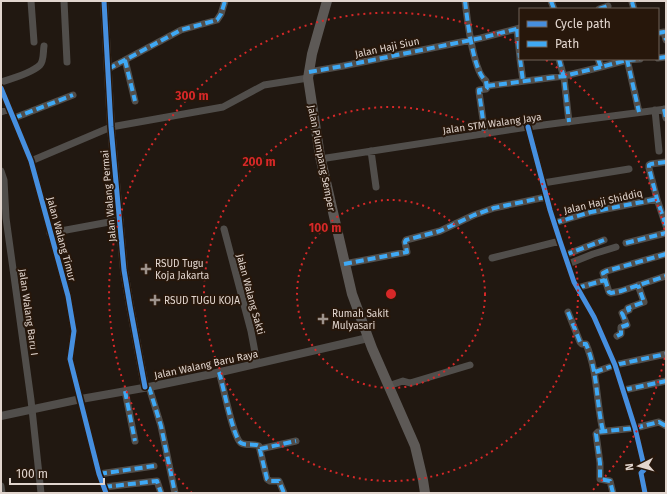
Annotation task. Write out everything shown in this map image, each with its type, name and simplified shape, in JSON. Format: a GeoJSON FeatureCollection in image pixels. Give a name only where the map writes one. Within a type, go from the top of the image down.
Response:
{"type":"FeatureCollection","features":[{"type":"Feature","properties":{"kind":"main road","name":"Jalan Plumpang Semper"},"geometry":{"type":"LineString","coordinates":[[327,1],[312,54],[308,75],[320,158],[352,294],[368,338],[415,446],[424,480],[425,493]]}},
{"type":"Feature","properties":{"kind":"street"},"geometry":{"type":"LineString","coordinates":[[31,1],[34,42]]}},
{"type":"Feature","properties":{"kind":"street"},"geometry":{"type":"LineString","coordinates":[[64,1],[67,62]]}},
{"type":"Feature","properties":{"kind":"street","name":"Jalan Walang Permai"},"geometry":{"type":"LineString","coordinates":[[104,1],[111,127],[124,270],[147,387]]}},
{"type":"Feature","properties":{"kind":"street"},"geometry":{"type":"LineString","coordinates":[[108,69],[181,30],[217,20],[221,14],[225,1]]}},
{"type":"Feature","properties":{"kind":"street"},"geometry":{"type":"LineString","coordinates":[[465,1],[470,40],[475,60],[482,79],[486,81],[487,86]]}},
{"type":"Feature","properties":{"kind":"street"},"geometry":{"type":"LineString","coordinates":[[518,29],[519,44]]}},
{"type":"Feature","properties":{"kind":"street","name":"Jalan Haji Siun"},"geometry":{"type":"LineString","coordinates":[[31,161],[111,127],[223,107],[264,85],[343,66],[518,29]]}},
{"type":"Feature","properties":{"kind":"street"},"geometry":{"type":"LineString","coordinates":[[659,32],[664,32],[666,40]]}},
{"type":"Feature","properties":{"kind":"street"},"geometry":{"type":"LineString","coordinates":[[1,82],[23,75],[39,65],[42,61],[44,46]]}},
{"type":"Feature","properties":{"kind":"street"},"geometry":{"type":"LineString","coordinates":[[125,60],[136,101]]}},
{"type":"Feature","properties":{"kind":"street"},"geometry":{"type":"LineString","coordinates":[[520,60],[523,81]]}},
{"type":"Feature","properties":{"kind":"street"},"geometry":{"type":"LineString","coordinates":[[559,60],[564,76],[569,122]]}},
{"type":"Feature","properties":{"kind":"street"},"geometry":{"type":"LineString","coordinates":[[598,60],[601,67]]}},
{"type":"Feature","properties":{"kind":"street"},"geometry":{"type":"LineString","coordinates":[[485,134],[479,90],[486,89],[487,86],[564,76],[624,60]]}},
{"type":"Feature","properties":{"kind":"street"},"geometry":{"type":"LineString","coordinates":[[627,60],[639,112]]}},
{"type":"Feature","properties":{"kind":"street","name":"Jalan Walang Timur"},"geometry":{"type":"LineString","coordinates":[[1,88],[31,161],[68,296],[74,336],[70,359],[105,490]]}},
{"type":"Feature","properties":{"kind":"street"},"geometry":{"type":"LineString","coordinates":[[14,118],[74,95]]}},
{"type":"Feature","properties":{"kind":"street"},"geometry":{"type":"LineString","coordinates":[[1,112],[10,109]]}},
{"type":"Feature","properties":{"kind":"street"},"geometry":{"type":"LineString","coordinates":[[665,109],[666,118]]}},
{"type":"Feature","properties":{"kind":"street","name":"Jalan STM Walang Jaya"},"geometry":{"type":"LineString","coordinates":[[320,158],[528,127],[665,109]]}},
{"type":"Feature","properties":{"kind":"street"},"geometry":{"type":"LineString","coordinates":[[655,110],[659,151]]}},
{"type":"Feature","properties":{"kind":"street"},"geometry":{"type":"LineString","coordinates":[[528,127],[546,197],[564,255],[578,288],[594,317],[624,390],[644,466],[644,470],[641,473],[645,493]]}},
{"type":"Feature","properties":{"kind":"street"},"geometry":{"type":"LineString","coordinates":[[371,151],[376,187]]}},
{"type":"Feature","properties":{"kind":"street"},"geometry":{"type":"LineString","coordinates":[[666,162],[650,165],[657,199],[666,226]]}},
{"type":"Feature","properties":{"kind":"street"},"geometry":{"type":"LineString","coordinates":[[543,183],[629,169]]}},
{"type":"Feature","properties":{"kind":"street","name":"Jalan Walang Baru I"},"geometry":{"type":"LineString","coordinates":[[1,171],[4,180],[4,218],[32,410],[41,493]]}},
{"type":"Feature","properties":{"kind":"street"},"geometry":{"type":"LineString","coordinates":[[344,264],[407,252],[406,240],[440,231],[494,208],[546,197]]}},
{"type":"Feature","properties":{"kind":"street","name":"Jalan Haji Shiddiq"},"geometry":{"type":"LineString","coordinates":[[554,223],[591,212],[657,199]]}},
{"type":"Feature","properties":{"kind":"street"},"geometry":{"type":"LineString","coordinates":[[50,233],[120,220]]}},
{"type":"Feature","properties":{"kind":"street","name":"Jalan Walang Sakti"},"geometry":{"type":"LineString","coordinates":[[224,229],[251,331],[257,363]]}},
{"type":"Feature","properties":{"kind":"street"},"geometry":{"type":"LineString","coordinates":[[626,243],[666,233]]}},
{"type":"Feature","properties":{"kind":"street"},"geometry":{"type":"LineString","coordinates":[[564,255],[604,240]]}},
{"type":"Feature","properties":{"kind":"street"},"geometry":{"type":"LineString","coordinates":[[492,258],[560,241]]}},
{"type":"Feature","properties":{"kind":"street"},"geometry":{"type":"LineString","coordinates":[[568,264],[616,247]]}},
{"type":"Feature","properties":{"kind":"street"},"geometry":{"type":"LineString","coordinates":[[666,254],[604,272],[603,276],[611,293],[666,276]]}},
{"type":"Feature","properties":{"kind":"street"},"geometry":{"type":"LineString","coordinates":[[578,288],[605,280]]}},
{"type":"Feature","properties":{"kind":"street"},"geometry":{"type":"LineString","coordinates":[[617,336],[622,334],[621,327],[627,325],[622,313],[629,310],[628,308],[644,302],[638,285]]}},
{"type":"Feature","properties":{"kind":"street"},"geometry":{"type":"LineString","coordinates":[[568,312],[580,342],[582,344],[586,344],[588,348],[595,372],[598,408],[603,431]]}},
{"type":"Feature","properties":{"kind":"street","name":"Jalan Walang Baru Raya"},"geometry":{"type":"LineString","coordinates":[[1,416],[219,372],[368,338]]}},
{"type":"Feature","properties":{"kind":"street"},"geometry":{"type":"LineString","coordinates":[[595,372],[615,365],[666,354]]}},
{"type":"Feature","properties":{"kind":"street"},"geometry":{"type":"LineString","coordinates":[[388,386],[403,381],[410,383],[470,365]]}},
{"type":"Feature","properties":{"kind":"street"},"geometry":{"type":"LineString","coordinates":[[219,372],[234,430],[239,441],[242,443],[257,445],[260,449],[267,479],[270,481],[279,481],[284,493]]}},
{"type":"Feature","properties":{"kind":"street"},"geometry":{"type":"LineString","coordinates":[[624,390],[666,381]]}},
{"type":"Feature","properties":{"kind":"street"},"geometry":{"type":"LineString","coordinates":[[147,387],[161,426],[174,493]]}},
{"type":"Feature","properties":{"kind":"street"},"geometry":{"type":"LineString","coordinates":[[124,391],[135,441]]}},
{"type":"Feature","properties":{"kind":"street"},"geometry":{"type":"LineString","coordinates":[[613,493],[610,481],[599,478],[600,459],[596,435],[598,432],[635,428],[660,422],[666,426]]}},
{"type":"Feature","properties":{"kind":"street"},"geometry":{"type":"LineString","coordinates":[[260,449],[296,441]]}},
{"type":"Feature","properties":{"kind":"street"},"geometry":{"type":"LineString","coordinates":[[100,474],[154,466]]}},
{"type":"Feature","properties":{"kind":"street"},"geometry":{"type":"LineString","coordinates":[[105,490],[157,481],[159,482],[162,493]]}},
{"type":"Feature","properties":{"kind":"street"},"geometry":{"type":"LineString","coordinates":[[1,486],[2,493]]}},
{"type":"Feature","properties":{"kind":"marked path"},"geometry":{"type":"LineString","coordinates":[[108,69],[181,30],[217,20],[221,14],[225,1]]}},
{"type":"Feature","properties":{"kind":"marked path"},"geometry":{"type":"LineString","coordinates":[[465,1],[474,56],[481,76],[486,81],[487,88],[479,90],[485,134]]}},
{"type":"Feature","properties":{"kind":"marked path"},"geometry":{"type":"LineString","coordinates":[[551,1],[554,8]]}},
{"type":"Feature","properties":{"kind":"marked path"},"geometry":{"type":"LineString","coordinates":[[632,2],[634,8]]}},
{"type":"Feature","properties":{"kind":"marked path"},"geometry":{"type":"LineString","coordinates":[[602,8],[608,6]]}},
{"type":"Feature","properties":{"kind":"marked path"},"geometry":{"type":"LineString","coordinates":[[309,72],[481,38],[519,28]]}},
{"type":"Feature","properties":{"kind":"marked path"},"geometry":{"type":"LineString","coordinates":[[517,29],[519,48]]}},
{"type":"Feature","properties":{"kind":"marked path"},"geometry":{"type":"LineString","coordinates":[[659,33],[664,32],[666,40]]}},
{"type":"Feature","properties":{"kind":"marked path"},"geometry":{"type":"LineString","coordinates":[[659,58],[666,57]]}},
{"type":"Feature","properties":{"kind":"marked path"},"geometry":{"type":"LineString","coordinates":[[125,60],[135,101]]}},
{"type":"Feature","properties":{"kind":"marked path"},"geometry":{"type":"LineString","coordinates":[[520,60],[523,81]]}},
{"type":"Feature","properties":{"kind":"marked path"},"geometry":{"type":"LineString","coordinates":[[559,60],[564,78],[569,122]]}},
{"type":"Feature","properties":{"kind":"marked path"},"geometry":{"type":"LineString","coordinates":[[598,60],[601,67],[627,60]]}},
{"type":"Feature","properties":{"kind":"marked path"},"geometry":{"type":"LineString","coordinates":[[627,60],[639,112]]}},
{"type":"Feature","properties":{"kind":"marked path"},"geometry":{"type":"LineString","coordinates":[[487,86],[564,76],[601,67]]}},
{"type":"Feature","properties":{"kind":"marked path"},"geometry":{"type":"LineString","coordinates":[[14,118],[73,95]]}},
{"type":"Feature","properties":{"kind":"marked path"},"geometry":{"type":"LineString","coordinates":[[664,109],[666,118]]}},
{"type":"Feature","properties":{"kind":"marked path"},"geometry":{"type":"LineString","coordinates":[[666,162],[649,165],[657,199],[666,226]]}},
{"type":"Feature","properties":{"kind":"marked path"},"geometry":{"type":"LineString","coordinates":[[344,264],[407,252],[406,240],[440,231],[474,215],[494,208],[546,197]]}},
{"type":"Feature","properties":{"kind":"marked path"},"geometry":{"type":"LineString","coordinates":[[554,223],[591,212],[657,199]]}},
{"type":"Feature","properties":{"kind":"marked path"},"geometry":{"type":"LineString","coordinates":[[626,243],[666,233]]}},
{"type":"Feature","properties":{"kind":"marked path"},"geometry":{"type":"LineString","coordinates":[[565,255],[604,240]]}},
{"type":"Feature","properties":{"kind":"marked path"},"geometry":{"type":"LineString","coordinates":[[666,254],[603,273],[609,292],[611,293],[666,276]]}},
{"type":"Feature","properties":{"kind":"marked path"},"geometry":{"type":"LineString","coordinates":[[577,288],[605,280]]}},
{"type":"Feature","properties":{"kind":"marked path"},"geometry":{"type":"LineString","coordinates":[[617,336],[621,334],[621,327],[627,325],[622,313],[629,310],[628,308],[644,302],[638,285]]}},
{"type":"Feature","properties":{"kind":"marked path"},"geometry":{"type":"LineString","coordinates":[[568,312],[580,342],[582,344],[586,344],[593,365],[603,431]]}},
{"type":"Feature","properties":{"kind":"marked path"},"geometry":{"type":"LineString","coordinates":[[595,372],[615,365],[666,354]]}},
{"type":"Feature","properties":{"kind":"marked path"},"geometry":{"type":"LineString","coordinates":[[219,372],[238,439],[243,444],[259,446],[267,479],[270,481],[279,481],[284,493]]}},
{"type":"Feature","properties":{"kind":"marked path"},"geometry":{"type":"LineString","coordinates":[[624,390],[666,381]]}},
{"type":"Feature","properties":{"kind":"marked path"},"geometry":{"type":"LineString","coordinates":[[149,387],[161,426],[175,493]]}},
{"type":"Feature","properties":{"kind":"marked path"},"geometry":{"type":"LineString","coordinates":[[125,391],[135,441]]}},
{"type":"Feature","properties":{"kind":"marked path"},"geometry":{"type":"LineString","coordinates":[[613,493],[610,481],[600,479],[600,463],[596,434],[598,432],[635,428],[659,422],[666,426]]}},
{"type":"Feature","properties":{"kind":"marked path"},"geometry":{"type":"LineString","coordinates":[[260,449],[296,441]]}},
{"type":"Feature","properties":{"kind":"marked path"},"geometry":{"type":"LineString","coordinates":[[99,474],[154,466]]}},
{"type":"Feature","properties":{"kind":"marked path"},"geometry":{"type":"LineString","coordinates":[[104,487],[157,481],[161,493]]}},
{"type":"Feature","properties":{"kind":"cycle path"},"geometry":{"type":"LineString","coordinates":[[104,1],[111,127],[124,270],[145,387]]}},
{"type":"Feature","properties":{"kind":"cycle path"},"geometry":{"type":"LineString","coordinates":[[1,88],[31,161],[68,296],[74,331],[70,359],[99,474],[106,493]]}},
{"type":"Feature","properties":{"kind":"cycle path"},"geometry":{"type":"LineString","coordinates":[[528,127],[550,210],[574,282],[594,317],[615,365],[635,428],[644,466],[644,470],[641,473],[645,493]]}},
{"type":"Feature","properties":{"kind":"place","name":"RSUD Tugu Koja Jakarta"},"geometry":{"type":"Point","coordinates":[146,269]}},
{"type":"Feature","properties":{"kind":"place","name":"RSUD TUGU KOJA"},"geometry":{"type":"Point","coordinates":[155,300]}},
{"type":"Feature","properties":{"kind":"place","name":"Rumah Sakit Mulyasari"},"geometry":{"type":"Point","coordinates":[323,319]}}]}
